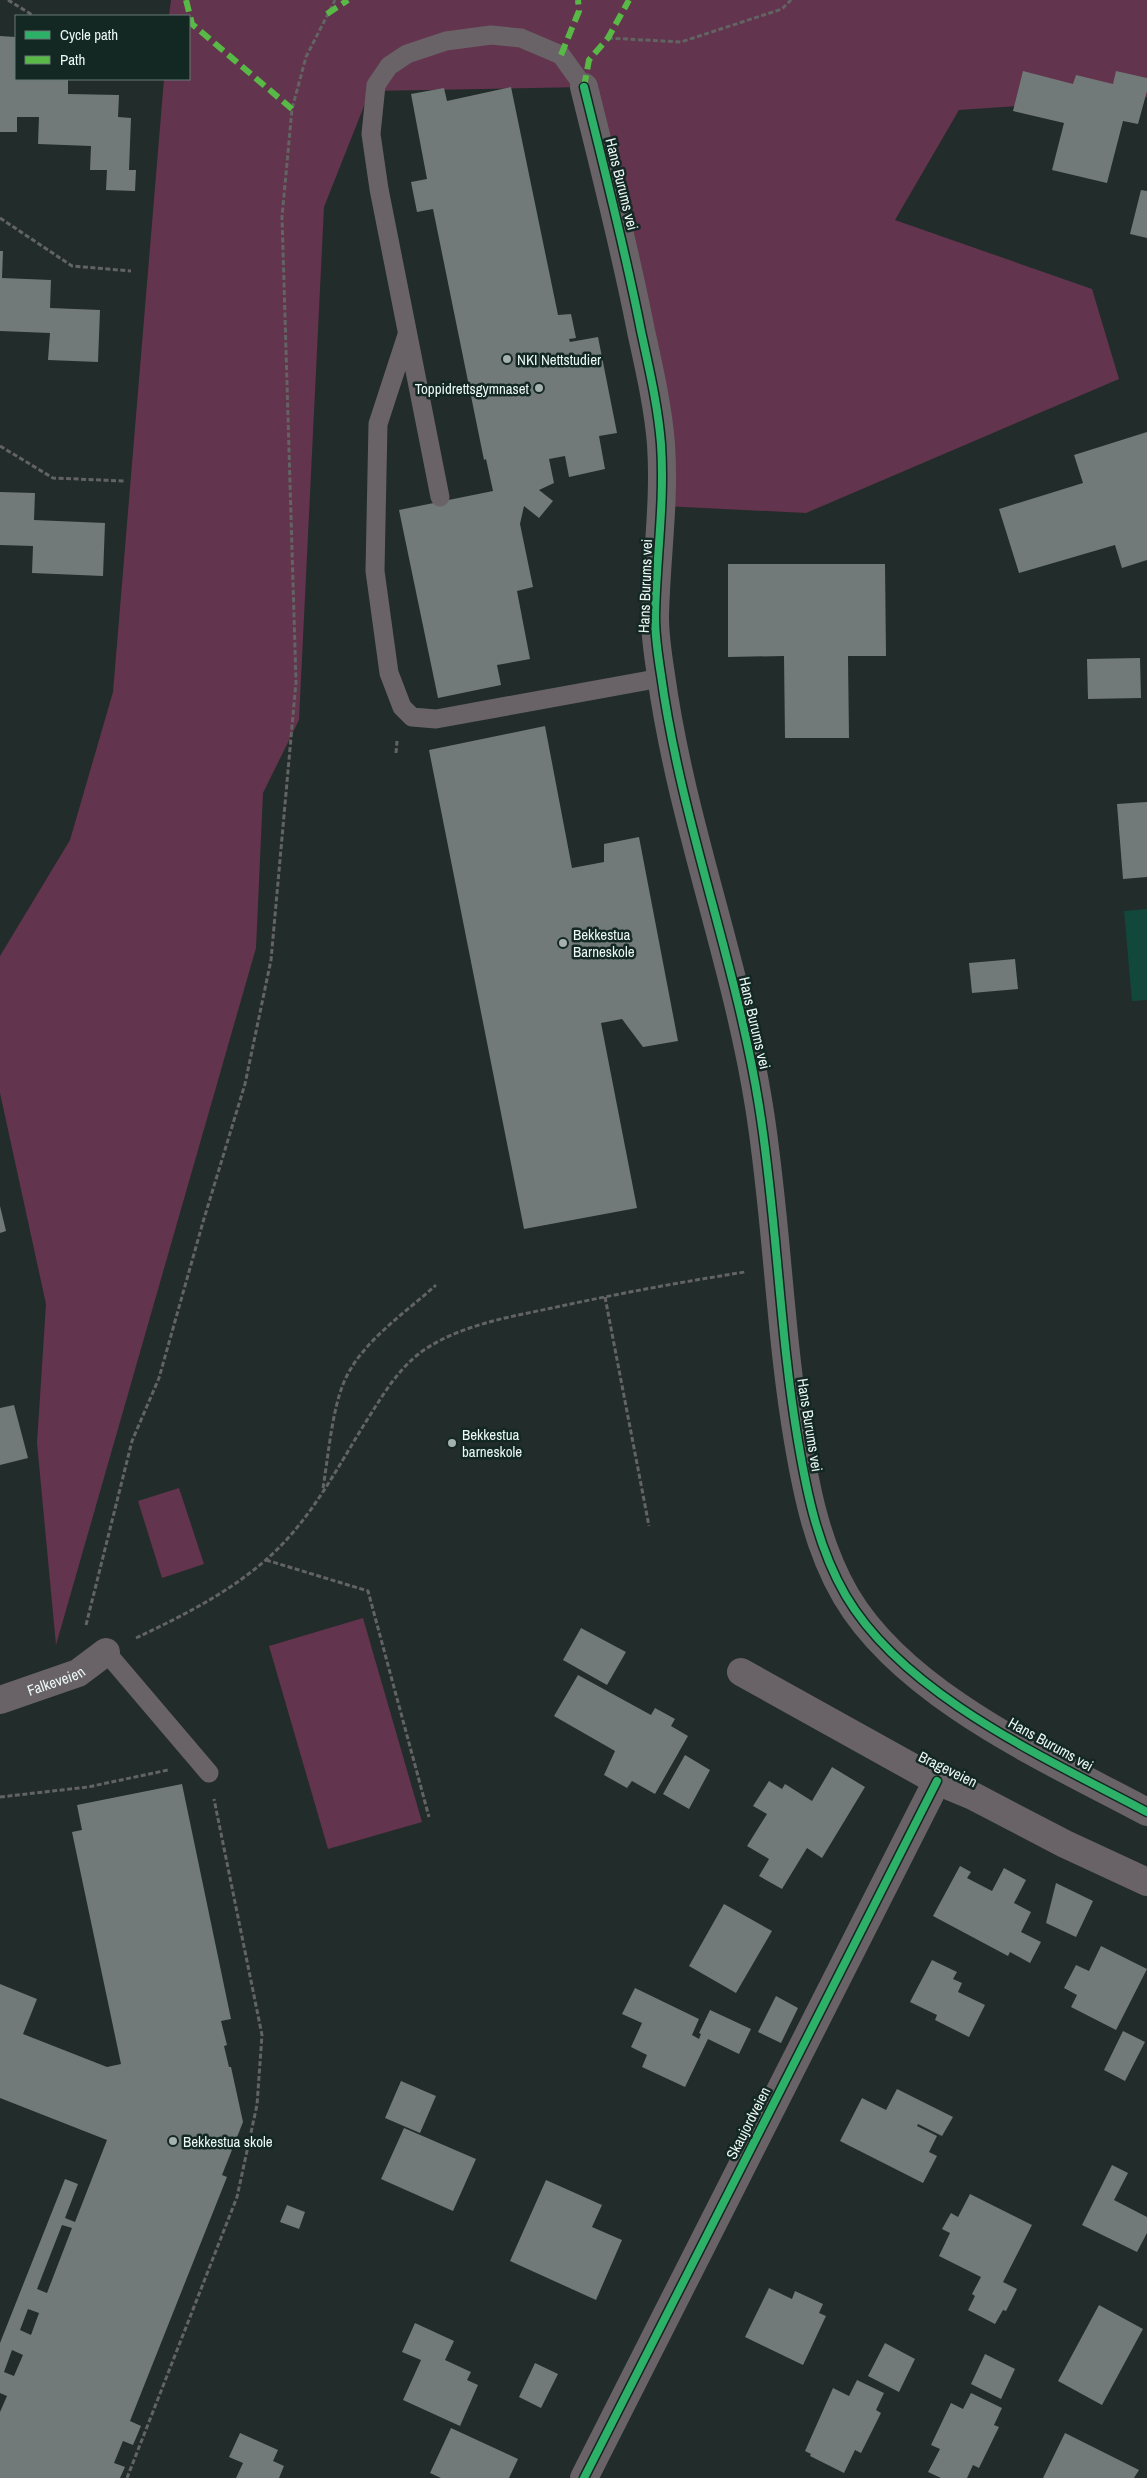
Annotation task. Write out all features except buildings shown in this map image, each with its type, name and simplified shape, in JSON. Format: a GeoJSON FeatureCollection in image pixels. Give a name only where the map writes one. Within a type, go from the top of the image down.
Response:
{"type":"FeatureCollection","features":[{"type":"Feature","properties":{"kind":"street","name":"Hans Burums vei"},"geometry":{"type":"LineString","coordinates":[[584,87],[633,288],[657,407],[661,444],[663,506],[655,621],[661,678],[679,769],[747,1041],[759,1106],[778,1267],[790,1397],[808,1498],[823,1547],[846,1597],[877,1638],[917,1676],[979,1719],[1024,1746],[1147,1812]]}},
{"type":"Feature","properties":{"kind":"street","name":"Falkeveien"},"geometry":{"type":"LineString","coordinates":[[0,1700],[78,1673],[106,1652]]}},
{"type":"Feature","properties":{"kind":"street","name":"Brageveien"},"geometry":{"type":"LineString","coordinates":[[741,1672],[936,1781],[973,1796],[1065,1844],[1147,1882]]}},
{"type":"Feature","properties":{"kind":"street","name":"Skaujordveien"},"geometry":{"type":"LineString","coordinates":[[584,2478],[936,1781]]}},
{"type":"Feature","properties":{"kind":"lane"},"geometry":{"type":"LineString","coordinates":[[440,497],[407,334],[371,134],[376,85],[388,66],[407,54],[446,40],[491,35],[522,38],[561,55],[584,87]]}},
{"type":"Feature","properties":{"kind":"lane"},"geometry":{"type":"LineString","coordinates":[[407,334],[378,424],[375,571],[389,673],[402,707],[412,717],[436,719],[661,678]]}},
{"type":"Feature","properties":{"kind":"lane"},"geometry":{"type":"LineString","coordinates":[[106,1652],[204,1768]]}},
{"type":"Feature","properties":{"kind":"path"},"geometry":{"type":"LineString","coordinates":[[8,0],[32,15]]}},
{"type":"Feature","properties":{"kind":"path"},"geometry":{"type":"LineString","coordinates":[[78,1673],[76,1652],[86,1624],[132,1441],[159,1378],[203,1222],[245,1084],[271,960],[296,682],[282,217],[292,109],[306,57],[335,0]]}},
{"type":"Feature","properties":{"kind":"path"},"geometry":{"type":"LineString","coordinates":[[608,38],[681,42],[782,9],[791,0]]}},
{"type":"Feature","properties":{"kind":"path"},"geometry":{"type":"LineString","coordinates":[[0,218],[72,266],[130,271]]}},
{"type":"Feature","properties":{"kind":"path"},"geometry":{"type":"LineString","coordinates":[[0,446],[54,478],[124,481]]}},
{"type":"Feature","properties":{"kind":"path"},"geometry":{"type":"LineString","coordinates":[[106,1652],[176,1619],[219,1594],[266,1560],[299,1526],[391,1382],[422,1351],[455,1333],[474,1327],[605,1297],[778,1267]]}},
{"type":"Feature","properties":{"kind":"path"},"geometry":{"type":"LineString","coordinates":[[322,1491],[332,1429],[344,1382],[364,1350],[436,1285]]}},
{"type":"Feature","properties":{"kind":"path"},"geometry":{"type":"LineString","coordinates":[[605,1297],[649,1526]]}},
{"type":"Feature","properties":{"kind":"path"},"geometry":{"type":"LineString","coordinates":[[266,1560],[368,1591],[429,1816]]}},
{"type":"Feature","properties":{"kind":"path"},"geometry":{"type":"LineString","coordinates":[[0,1797],[88,1787],[204,1768],[262,2035],[257,2105],[237,2197],[127,2478]]}},
{"type":"Feature","properties":{"kind":"shaded area"},"geometry":{"type":"Polygon","coordinates":[[[171,0],[1147,0],[1147,97],[959,110],[895,220],[1092,289],[1119,379],[806,513],[663,506],[584,87],[370,91],[324,207],[299,720],[263,793],[256,948],[56,1645],[37,1443],[46,1304],[0,1093],[0,956],[70,840],[113,692],[164,80],[190,80],[190,15],[169,15],[171,0]]]}},
{"type":"Feature","properties":{"kind":"shaded area"},"geometry":{"type":"Polygon","coordinates":[[[1147,909],[1147,1000],[1132,1001],[1124,911],[1147,909]]]}},
{"type":"Feature","properties":{"kind":"shaded area"},"geometry":{"type":"Polygon","coordinates":[[[179,1488],[204,1564],[162,1578],[138,1501],[179,1488]]]}},
{"type":"Feature","properties":{"kind":"shaded area"},"geometry":{"type":"Polygon","coordinates":[[[363,1618],[422,1822],[328,1849],[269,1646],[363,1618]]]}},
{"type":"Feature","properties":{"kind":"marked path"},"geometry":{"type":"LineString","coordinates":[[186,0],[190,15]]}},
{"type":"Feature","properties":{"kind":"marked path"},"geometry":{"type":"LineString","coordinates":[[327,14],[348,0]]}},
{"type":"Feature","properties":{"kind":"marked path"},"geometry":{"type":"LineString","coordinates":[[561,55],[579,11],[578,0]]}},
{"type":"Feature","properties":{"kind":"marked path"},"geometry":{"type":"LineString","coordinates":[[584,87],[589,60],[608,38],[629,0]]}},
{"type":"Feature","properties":{"kind":"marked path"},"geometry":{"type":"LineString","coordinates":[[190,16],[192,24],[292,109]]}},
{"type":"Feature","properties":{"kind":"cycle path"},"geometry":{"type":"LineString","coordinates":[[584,87],[628,270],[660,430],[662,466],[661,509],[655,617],[659,661],[670,729],[682,784],[737,998],[759,1106],[770,1190],[786,1357],[805,1481],[821,1540],[836,1578],[846,1596],[872,1632],[904,1664],[941,1694],[982,1722],[1066,1770],[1147,1812]]}},
{"type":"Feature","properties":{"kind":"cycle path"},"geometry":{"type":"LineString","coordinates":[[584,2478],[937,1781]]}},
{"type":"Feature","properties":{"kind":"place","name":"NKI Nettstudier"},"geometry":{"type":"Point","coordinates":[507,359]}},
{"type":"Feature","properties":{"kind":"place","name":"Toppidrettsgymnaset"},"geometry":{"type":"Point","coordinates":[539,388]}},
{"type":"Feature","properties":{"kind":"place","name":"Bekkestua Barneskole"},"geometry":{"type":"Point","coordinates":[563,943]}},
{"type":"Feature","properties":{"kind":"place","name":"Bekkestua barneskole"},"geometry":{"type":"Point","coordinates":[452,1443]}},
{"type":"Feature","properties":{"kind":"place","name":"Bekkestua skole"},"geometry":{"type":"Point","coordinates":[173,2141]}}]}
